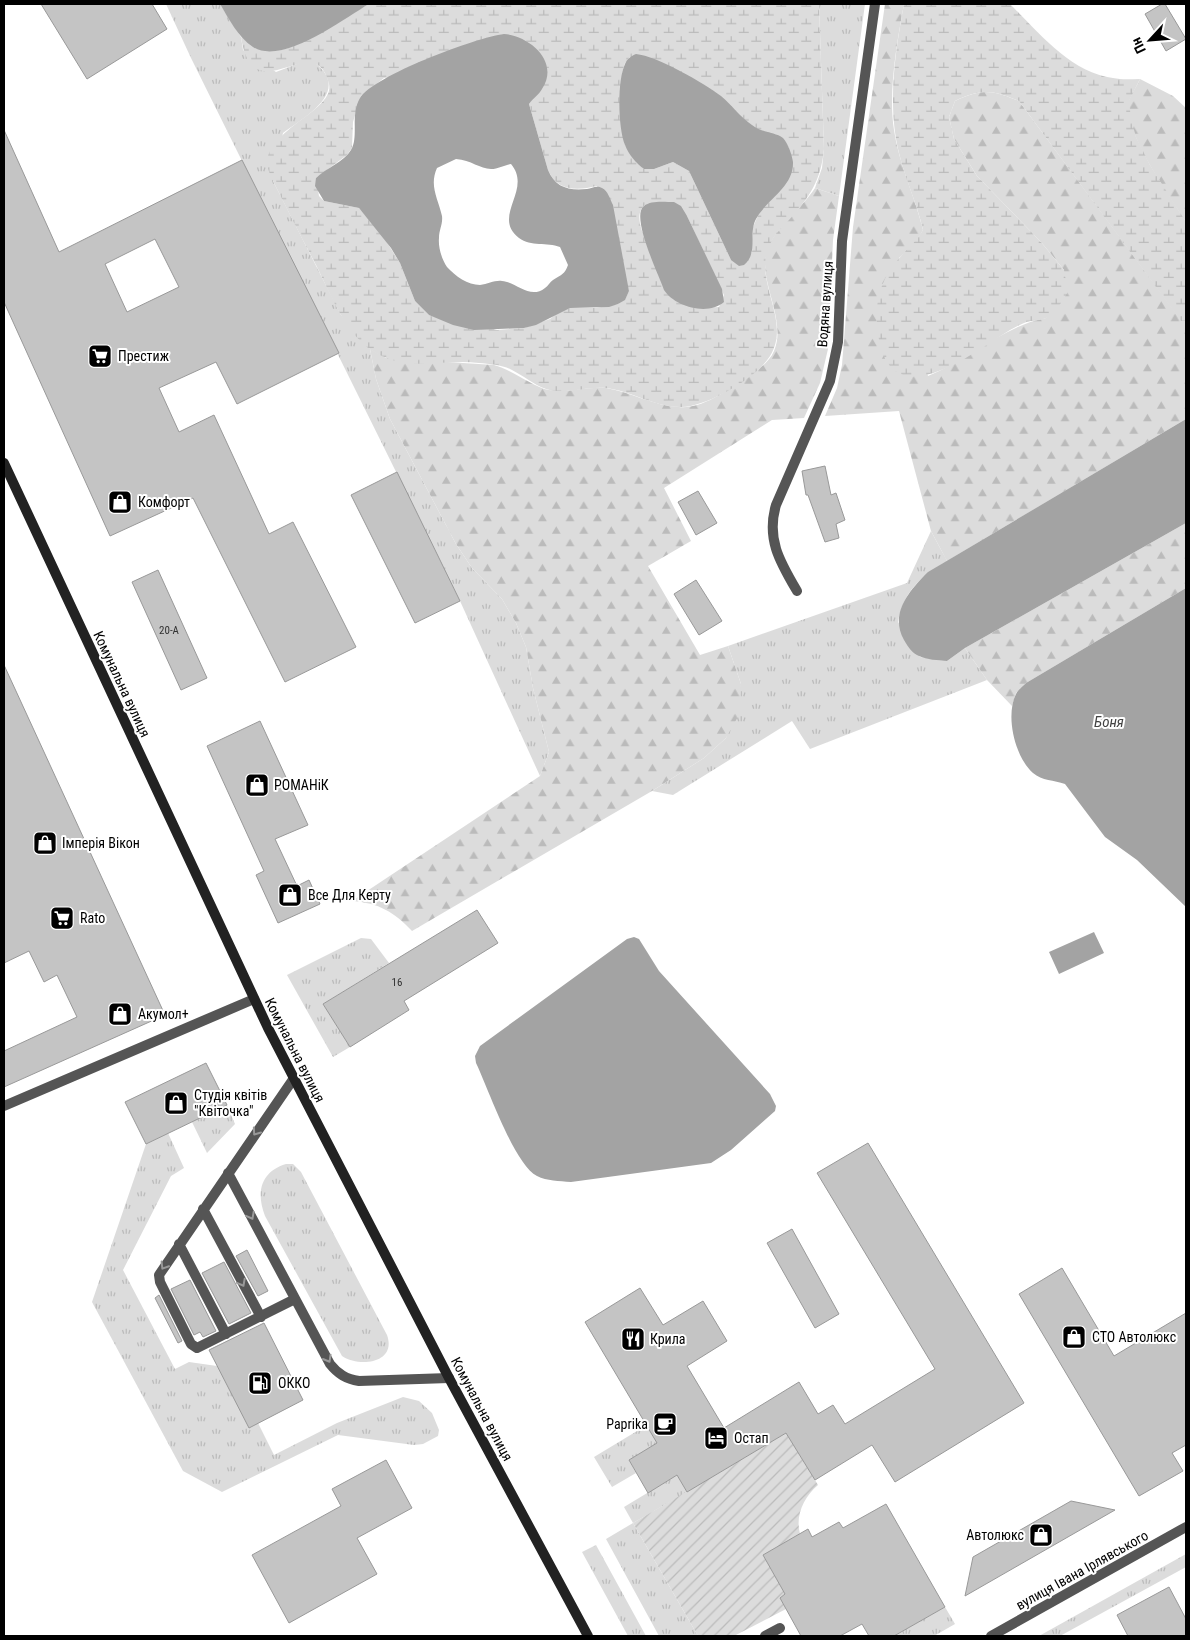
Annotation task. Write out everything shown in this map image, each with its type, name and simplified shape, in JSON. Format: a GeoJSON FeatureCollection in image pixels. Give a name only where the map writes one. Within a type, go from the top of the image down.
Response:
{"type":"FeatureCollection","features":[{"type":"Feature","properties":{"kind":"main road","name":"Комунальна вулиця"},"geometry":{"type":"LineString","coordinates":[[4,463],[254,999],[449,1378],[588,1636]]}},
{"type":"Feature","properties":{"kind":"street","name":"Водяна вулиця"},"geometry":{"type":"LineString","coordinates":[[797,591],[778,559],[774,545],[772,519],[776,505],[830,381],[838,342],[842,241],[875,4]]}},
{"type":"Feature","properties":{"kind":"street"},"geometry":{"type":"LineString","coordinates":[[4,1106],[254,999]]}},
{"type":"Feature","properties":{"kind":"street"},"geometry":{"type":"LineString","coordinates":[[294,1078],[160,1271],[159,1279],[191,1344],[197,1348],[295,1299]]}},
{"type":"Feature","properties":{"kind":"street"},"geometry":{"type":"LineString","coordinates":[[228,1173],[330,1364],[343,1377],[359,1381],[449,1378]]}},
{"type":"Feature","properties":{"kind":"street"},"geometry":{"type":"LineString","coordinates":[[203,1209],[260,1317]]}},
{"type":"Feature","properties":{"kind":"street"},"geometry":{"type":"LineString","coordinates":[[179,1244],[226,1334]]}},
{"type":"Feature","properties":{"kind":"street","name":"вулиця Івана Ірлявського"},"geometry":{"type":"LineString","coordinates":[[991,1636],[1186,1527]]}},
{"type":"Feature","properties":{"kind":"street"},"geometry":{"type":"LineString","coordinates":[[765,1636],[780,1628]]}},
{"type":"Feature","properties":{"kind":"green space"},"geometry":{"type":"Polygon","coordinates":[[[166,4],[220,4],[241,37],[243,50],[276,72],[302,62],[314,62],[325,73],[329,83],[322,102],[283,133],[273,181],[341,315],[370,349],[376,379],[390,419],[456,544],[472,568],[502,599],[516,623],[526,647],[533,688],[549,752],[540,776],[460,601],[166,4]]]}},
{"type":"Feature","properties":{"kind":"green space"},"geometry":{"type":"Polygon","coordinates":[[[369,4],[819,4],[824,149],[820,170],[809,196],[775,236],[765,261],[766,276],[776,321],[777,336],[773,351],[756,372],[736,386],[712,399],[680,407],[661,404],[606,388],[553,391],[537,385],[512,370],[496,365],[465,362],[411,363],[384,357],[371,350],[353,333],[332,299],[273,181],[268,167],[270,151],[278,140],[322,102],[328,93],[329,84],[322,68],[311,63],[298,64],[270,71],[258,69],[248,59],[241,37],[258,48],[275,50],[289,48],[369,4]],[[630,57],[625,63],[622,73],[625,145],[637,163],[644,169],[654,169],[673,162],[689,171],[731,260],[752,253],[753,227],[789,148],[786,143],[780,138],[753,127],[712,90],[630,57]],[[544,61],[384,78],[361,96],[353,122],[352,148],[347,155],[316,178],[319,196],[324,201],[359,208],[381,233],[400,263],[415,301],[429,315],[497,330],[524,328],[550,319],[560,311],[570,308],[596,308],[618,304],[625,299],[629,291],[597,186],[582,189],[568,188],[556,182],[548,170],[529,104],[545,81],[546,69],[544,61]],[[645,205],[639,217],[642,231],[700,308],[719,307],[724,295],[687,216],[645,205]]]}},
{"type":"Feature","properties":{"kind":"green space"},"geometry":{"type":"Polygon","coordinates":[[[819,4],[865,4],[839,196],[815,188],[822,168],[824,149],[819,4]]]}},
{"type":"Feature","properties":{"kind":"green space"},"geometry":{"type":"Polygon","coordinates":[[[885,4],[904,4],[894,67],[892,115],[896,143],[923,230],[914,245],[899,258],[928,376],[1001,335],[1031,322],[1046,318],[1064,270],[1041,242],[977,176],[954,139],[949,117],[955,101],[980,92],[994,93],[1019,101],[1181,320],[1186,321],[1186,419],[947,561],[931,531],[899,411],[825,416],[837,388],[842,365],[853,227],[885,4]]]}},
{"type":"Feature","properties":{"kind":"green space"},"geometry":{"type":"Polygon","coordinates":[[[904,4],[1010,4],[1056,50],[1069,60],[1098,75],[1123,79],[1140,79],[1129,101],[1136,137],[1150,165],[1186,222],[1186,321],[1181,321],[1019,101],[994,93],[980,92],[955,101],[949,117],[954,139],[977,176],[1041,242],[1064,270],[1068,292],[1050,316],[1020,325],[959,362],[939,371],[919,376],[902,375],[889,365],[878,336],[877,312],[879,296],[884,281],[897,260],[914,243],[923,230],[899,153],[893,116],[895,60],[904,4]]]}},
{"type":"Feature","properties":{"kind":"green space"},"geometry":{"type":"Polygon","coordinates":[[[1140,79],[1173,96],[1186,108],[1186,222],[1148,162],[1132,128],[1128,113],[1129,100],[1140,79]]]}},
{"type":"Feature","properties":{"kind":"green space"},"geometry":{"type":"Polygon","coordinates":[[[815,188],[839,196],[833,240],[828,349],[820,383],[804,418],[772,420],[664,488],[691,541],[648,566],[700,655],[728,646],[741,684],[740,713],[726,738],[704,758],[652,791],[412,931],[399,919],[378,906],[352,901],[540,776],[549,752],[533,688],[526,647],[516,623],[502,599],[472,568],[456,544],[390,419],[376,379],[370,349],[386,358],[494,365],[536,386],[549,390],[606,388],[670,406],[687,407],[703,403],[755,372],[764,365],[774,351],[777,339],[777,325],[765,271],[768,247],[784,223],[815,188]]]}},
{"type":"Feature","properties":{"kind":"green space"},"geometry":{"type":"Polygon","coordinates":[[[1186,523],[1186,588],[1026,683],[1016,693],[1012,706],[987,680],[965,648],[1186,523]]]}},
{"type":"Feature","properties":{"kind":"green space"},"geometry":{"type":"Polygon","coordinates":[[[931,531],[947,561],[921,579],[909,593],[900,611],[898,622],[920,657],[947,661],[965,648],[987,680],[810,749],[792,721],[673,795],[652,791],[704,758],[726,738],[741,684],[728,646],[907,583],[931,531]]]}},
{"type":"Feature","properties":{"kind":"green space"},"geometry":{"type":"Polygon","coordinates":[[[361,938],[371,939],[389,963],[323,1004],[350,1047],[333,1057],[287,975],[361,938]]]}},
{"type":"Feature","properties":{"kind":"green space"},"geometry":{"type":"Polygon","coordinates":[[[227,1105],[235,1124],[207,1153],[192,1122],[227,1105]]]}},
{"type":"Feature","properties":{"kind":"green space"},"geometry":{"type":"Polygon","coordinates":[[[168,1133],[184,1168],[171,1176],[123,1270],[175,1369],[189,1362],[217,1366],[258,1423],[274,1455],[337,1423],[403,1397],[419,1401],[432,1413],[439,1430],[438,1436],[423,1444],[414,1445],[338,1435],[222,1492],[183,1471],[92,1302],[146,1144],[168,1133]]]}},
{"type":"Feature","properties":{"kind":"green space"},"geometry":{"type":"Polygon","coordinates":[[[286,1164],[293,1164],[301,1172],[387,1335],[389,1344],[387,1352],[382,1357],[367,1362],[358,1362],[342,1356],[265,1216],[261,1199],[262,1184],[270,1172],[286,1164]]]}},
{"type":"Feature","properties":{"kind":"green space"},"geometry":{"type":"Polygon","coordinates":[[[647,1425],[658,1443],[629,1460],[636,1473],[612,1487],[594,1457],[647,1425]]]}},
{"type":"Feature","properties":{"kind":"green space"},"geometry":{"type":"Polygon","coordinates":[[[786,1433],[818,1485],[802,1507],[799,1520],[800,1534],[763,1555],[785,1594],[780,1598],[786,1609],[734,1636],[698,1636],[633,1523],[786,1433]]]}},
{"type":"Feature","properties":{"kind":"green space"},"geometry":{"type":"Polygon","coordinates":[[[677,1475],[687,1492],[633,1523],[624,1507],[677,1475]]]}},
{"type":"Feature","properties":{"kind":"green space"},"geometry":{"type":"Polygon","coordinates":[[[633,1523],[698,1636],[659,1636],[606,1539],[633,1523]]]}},
{"type":"Feature","properties":{"kind":"green space"},"geometry":{"type":"Polygon","coordinates":[[[596,1545],[646,1636],[628,1636],[582,1552],[596,1545]]]}},
{"type":"Feature","properties":{"kind":"green space"},"geometry":{"type":"Polygon","coordinates":[[[1186,1554],[1186,1567],[1060,1636],[1039,1636],[1186,1554]]]}},
{"type":"Feature","properties":{"kind":"green space"},"geometry":{"type":"Polygon","coordinates":[[[945,1607],[955,1624],[934,1636],[894,1636],[945,1607]]]}},
{"type":"Feature","properties":{"kind":"water"},"geometry":{"type":"Polygon","coordinates":[[[220,4],[369,4],[329,29],[296,46],[265,51],[253,47],[243,38],[220,4]]]}},
{"type":"Feature","properties":{"kind":"water"},"geometry":{"type":"Polygon","coordinates":[[[504,34],[514,36],[532,45],[545,60],[547,79],[541,91],[529,104],[548,170],[554,180],[563,187],[587,189],[600,187],[609,195],[613,205],[629,291],[625,300],[618,304],[609,307],[570,308],[536,325],[524,328],[474,330],[453,325],[429,315],[415,301],[400,263],[391,248],[359,208],[324,201],[315,186],[316,178],[344,158],[351,150],[354,139],[357,105],[360,98],[369,89],[384,79],[427,59],[504,34]],[[456,159],[437,168],[434,181],[442,216],[439,245],[447,267],[454,274],[475,285],[499,281],[534,292],[545,288],[564,272],[568,265],[560,247],[524,241],[512,230],[509,221],[510,212],[518,183],[517,174],[511,164],[491,169],[456,159]]]}},
{"type":"Feature","properties":{"kind":"water"},"geometry":{"type":"Polygon","coordinates":[[[636,54],[668,65],[704,84],[721,96],[752,125],[760,130],[780,136],[787,143],[793,162],[792,171],[785,186],[756,219],[751,254],[744,265],[739,266],[731,260],[689,171],[673,162],[654,169],[644,169],[627,149],[621,128],[621,81],[626,62],[636,54]]]}},
{"type":"Feature","properties":{"kind":"water"},"geometry":{"type":"Polygon","coordinates":[[[674,202],[681,206],[687,216],[722,289],[724,302],[717,306],[701,309],[692,308],[676,301],[664,290],[643,233],[641,212],[644,206],[650,203],[674,202]]]}},
{"type":"Feature","properties":{"kind":"water"},"geometry":{"type":"Polygon","coordinates":[[[1186,419],[1186,523],[965,648],[947,661],[922,657],[910,650],[900,630],[900,611],[909,594],[928,572],[1186,419]]]}},
{"type":"Feature","properties":{"kind":"water","name":"Боня"},"geometry":{"type":"Polygon","coordinates":[[[1186,588],[1186,907],[1137,860],[1105,837],[1065,784],[1044,779],[1033,773],[1021,757],[1017,747],[1011,713],[1016,694],[1026,683],[1186,588]]]}},
{"type":"Feature","properties":{"kind":"water"},"geometry":{"type":"Polygon","coordinates":[[[1094,932],[1104,953],[1059,974],[1049,952],[1094,932]]]}},
{"type":"Feature","properties":{"kind":"water"},"geometry":{"type":"Polygon","coordinates":[[[634,937],[639,939],[659,971],[770,1094],[776,1106],[775,1111],[731,1150],[711,1163],[571,1182],[541,1178],[528,1169],[519,1157],[502,1124],[476,1063],[475,1056],[480,1046],[627,939],[634,937]]]}},
{"type":"Feature","properties":{"kind":"building"},"geometry":{"type":"Polygon","coordinates":[[[41,4],[152,4],[167,29],[87,79],[41,4]]]}},
{"type":"Feature","properties":{"kind":"building"},"geometry":{"type":"Polygon","coordinates":[[[1165,4],[1186,39],[1166,51],[1145,14],[1165,4]]]}},
{"type":"Feature","properties":{"kind":"building"},"geometry":{"type":"Polygon","coordinates":[[[4,130],[59,252],[242,160],[339,353],[237,404],[216,362],[159,388],[179,432],[214,415],[269,534],[293,522],[356,647],[285,682],[193,498],[110,536],[4,302],[4,130]],[[155,239],[105,264],[127,312],[179,287],[155,239]]]}},
{"type":"Feature","properties":{"kind":"building"},"geometry":{"type":"Polygon","coordinates":[[[825,466],[831,495],[836,493],[845,520],[836,524],[839,538],[825,542],[808,495],[806,495],[802,471],[825,466]]]}},
{"type":"Feature","properties":{"kind":"building"},"geometry":{"type":"Polygon","coordinates":[[[397,472],[460,601],[415,623],[351,495],[397,472]]]}},
{"type":"Feature","properties":{"kind":"building"},"geometry":{"type":"Polygon","coordinates":[[[698,491],[717,523],[696,535],[678,502],[698,491]]]}},
{"type":"Feature","properties":{"kind":"building"},"geometry":{"type":"Polygon","coordinates":[[[158,570],[207,678],[181,690],[132,582],[158,570]]]}},
{"type":"Feature","properties":{"kind":"building"},"geometry":{"type":"Polygon","coordinates":[[[696,580],[722,621],[699,635],[674,594],[696,580]]]}},
{"type":"Feature","properties":{"kind":"building"},"geometry":{"type":"Polygon","coordinates":[[[4,665],[165,1015],[4,1087],[4,1051],[77,1017],[57,975],[44,982],[29,951],[4,963],[4,665]]]}},
{"type":"Feature","properties":{"kind":"building","name":"РОМАНіК"},"geometry":{"type":"Polygon","coordinates":[[[260,721],[308,825],[275,839],[297,886],[309,880],[320,904],[278,923],[256,875],[264,871],[207,746],[260,721]]]}},
{"type":"Feature","properties":{"kind":"building"},"geometry":{"type":"Polygon","coordinates":[[[477,910],[498,943],[404,1001],[409,1010],[350,1047],[323,1004],[477,910]]]}},
{"type":"Feature","properties":{"kind":"building","name":"Студія квітів \"Квіточка\""},"geometry":{"type":"Polygon","coordinates":[[[206,1063],[227,1105],[146,1144],[125,1102],[206,1063]]]}},
{"type":"Feature","properties":{"kind":"building"},"geometry":{"type":"Polygon","coordinates":[[[868,1143],[1024,1403],[895,1482],[872,1445],[815,1480],[786,1433],[687,1492],[677,1475],[648,1493],[629,1460],[657,1443],[585,1322],[640,1288],[663,1325],[703,1301],[727,1341],[687,1366],[724,1428],[799,1382],[818,1414],[833,1405],[845,1424],[935,1369],[817,1173],[868,1143]]]}},
{"type":"Feature","properties":{"kind":"building"},"geometry":{"type":"Polygon","coordinates":[[[792,1229],[839,1314],[815,1328],[767,1243],[792,1229]]]}},
{"type":"Feature","properties":{"kind":"building"},"geometry":{"type":"Polygon","coordinates":[[[247,1250],[268,1291],[258,1296],[236,1256],[247,1250]]]}},
{"type":"Feature","properties":{"kind":"building"},"geometry":{"type":"Polygon","coordinates":[[[224,1262],[251,1313],[229,1324],[202,1273],[224,1262]]]}},
{"type":"Feature","properties":{"kind":"building"},"geometry":{"type":"Polygon","coordinates":[[[1062,1268],[1114,1356],[1186,1313],[1186,1445],[1172,1453],[1183,1471],[1139,1496],[1019,1294],[1062,1268]]]}},
{"type":"Feature","properties":{"kind":"building"},"geometry":{"type":"Polygon","coordinates":[[[190,1280],[216,1331],[203,1337],[200,1332],[194,1335],[171,1289],[190,1280]]]}},
{"type":"Feature","properties":{"kind":"building"},"geometry":{"type":"Polygon","coordinates":[[[159,1295],[182,1341],[178,1343],[155,1298],[159,1295]]]}},
{"type":"Feature","properties":{"kind":"building","name":"ОККО"},"geometry":{"type":"Polygon","coordinates":[[[264,1323],[303,1400],[249,1428],[209,1350],[264,1323]]]}},
{"type":"Feature","properties":{"kind":"building"},"geometry":{"type":"Polygon","coordinates":[[[386,1460],[412,1508],[357,1538],[377,1574],[289,1623],[252,1555],[341,1506],[332,1489],[386,1460]]]}},
{"type":"Feature","properties":{"kind":"building","name":"Автолюкс"},"geometry":{"type":"Polygon","coordinates":[[[1071,1501],[1115,1510],[965,1596],[973,1557],[1071,1501]]]}},
{"type":"Feature","properties":{"kind":"building"},"geometry":{"type":"Polygon","coordinates":[[[886,1504],[945,1607],[894,1636],[869,1636],[862,1624],[840,1636],[801,1636],[780,1598],[785,1594],[763,1555],[808,1529],[812,1537],[839,1522],[843,1528],[886,1504]]]}},
{"type":"Feature","properties":{"kind":"building"},"geometry":{"type":"Polygon","coordinates":[[[1169,1587],[1186,1619],[1186,1636],[1128,1636],[1117,1615],[1169,1587]]]}},
{"type":"Feature","properties":{"kind":"place","name":"Престиж"},"geometry":{"type":"Point","coordinates":[100,356]}},
{"type":"Feature","properties":{"kind":"place","name":"Комфорт"},"geometry":{"type":"Point","coordinates":[120,502]}},
{"type":"Feature","properties":{"kind":"place","name":"РОМАНіК"},"geometry":{"type":"Point","coordinates":[257,785]}},
{"type":"Feature","properties":{"kind":"place","name":"Імперія Вікон"},"geometry":{"type":"Point","coordinates":[45,843]}},
{"type":"Feature","properties":{"kind":"place","name":"Все Для Керту"},"geometry":{"type":"Point","coordinates":[290,895]}},
{"type":"Feature","properties":{"kind":"place","name":"Rato"},"geometry":{"type":"Point","coordinates":[62,918]}},
{"type":"Feature","properties":{"kind":"place","name":"Акумол+"},"geometry":{"type":"Point","coordinates":[120,1014]}},
{"type":"Feature","properties":{"kind":"place","name":"Студія квітів \"Квіточка\""},"geometry":{"type":"Point","coordinates":[176,1103]}},
{"type":"Feature","properties":{"kind":"place","name":"СТО Автолюкс"},"geometry":{"type":"Point","coordinates":[1074,1337]}},
{"type":"Feature","properties":{"kind":"place","name":"Крила"},"geometry":{"type":"Point","coordinates":[633,1339]}},
{"type":"Feature","properties":{"kind":"place","name":"ОККО"},"geometry":{"type":"Point","coordinates":[260,1383]}},
{"type":"Feature","properties":{"kind":"place","name":"Paprika"},"geometry":{"type":"Point","coordinates":[665,1424]}},
{"type":"Feature","properties":{"kind":"place","name":"Остап"},"geometry":{"type":"Point","coordinates":[716,1438]}},
{"type":"Feature","properties":{"kind":"place","name":"Автолюкс"},"geometry":{"type":"Point","coordinates":[1041,1535]}}]}
